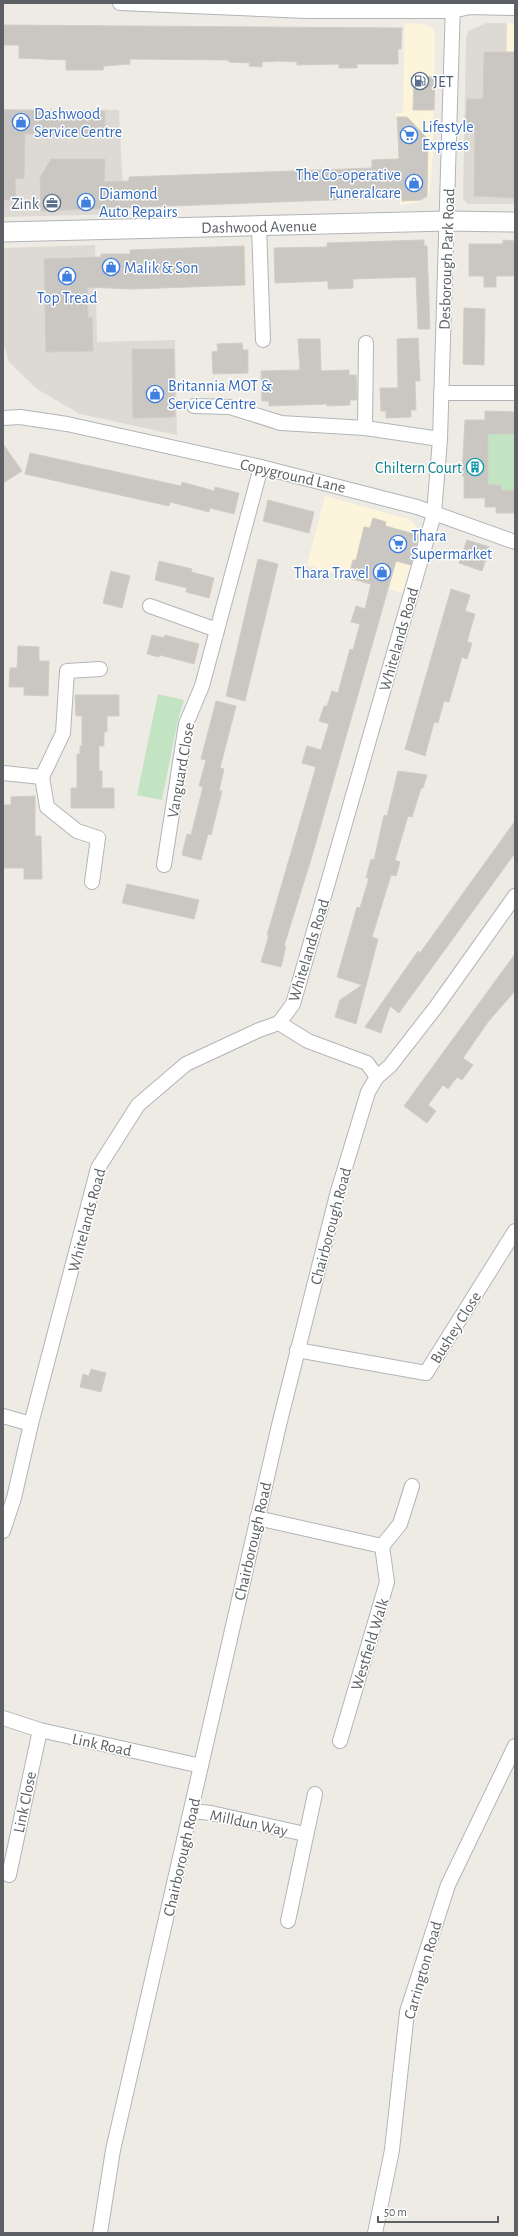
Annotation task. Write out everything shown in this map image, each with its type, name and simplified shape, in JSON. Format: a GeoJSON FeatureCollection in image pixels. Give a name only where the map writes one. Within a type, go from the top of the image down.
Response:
{"type":"FeatureCollection","features":[{"type":"Feature","properties":{"kind":"street"},"geometry":{"type":"LineString","coordinates":[[120,3],[307,11],[453,7],[515,8]]}},
{"type":"Feature","properties":{"kind":"street","name":"Desborough Park Road"},"geometry":{"type":"LineString","coordinates":[[434,514],[440,440],[448,221],[453,7]]}},
{"type":"Feature","properties":{"kind":"street","name":"Dashwood Avenue"},"geometry":{"type":"LineString","coordinates":[[3,232],[448,221],[515,222]]}},
{"type":"Feature","properties":{"kind":"street"},"geometry":{"type":"LineString","coordinates":[[259,226],[263,340]]}},
{"type":"Feature","properties":{"kind":"street"},"geometry":{"type":"LineString","coordinates":[[365,428],[366,343]]}},
{"type":"Feature","properties":{"kind":"street"},"geometry":{"type":"LineString","coordinates":[[441,393],[515,393]]}},
{"type":"Feature","properties":{"kind":"street"},"geometry":{"type":"LineString","coordinates":[[194,406],[230,407],[281,423],[365,428],[440,440]]}},
{"type":"Feature","properties":{"kind":"street","name":"Copyground Lane"},"geometry":{"type":"LineString","coordinates":[[3,418],[20,417],[67,424],[261,467],[417,507],[515,542]]}},
{"type":"Feature","properties":{"kind":"street","name":"Vanguard Close"},"geometry":{"type":"LineString","coordinates":[[164,866],[186,724],[202,686],[261,467]]}},
{"type":"Feature","properties":{"kind":"street","name":"Whitelands Road"},"geometry":{"type":"LineString","coordinates":[[3,1531],[14,1498],[31,1424],[98,1168],[138,1105],[186,1064],[259,1030],[279,1024],[293,1004],[434,514]]}},
{"type":"Feature","properties":{"kind":"street"},"geometry":{"type":"LineString","coordinates":[[150,606],[217,630]]}},
{"type":"Feature","properties":{"kind":"street"},"geometry":{"type":"LineString","coordinates":[[92,882],[98,838],[77,831],[47,807],[42,778],[63,733],[67,671],[100,669]]}},
{"type":"Feature","properties":{"kind":"street"},"geometry":{"type":"LineString","coordinates":[[3,773],[42,778]]}},
{"type":"Feature","properties":{"kind":"street","name":"Chairborough Road"},"geometry":{"type":"LineString","coordinates":[[100,2233],[114,2150],[297,1350],[338,1191],[368,1092],[377,1077],[395,1060],[515,896]]}},
{"type":"Feature","properties":{"kind":"street"},"geometry":{"type":"LineString","coordinates":[[279,1024],[308,1041],[367,1063],[377,1077]]}},
{"type":"Feature","properties":{"kind":"street","name":"Bushey Close"},"geometry":{"type":"LineString","coordinates":[[297,1350],[426,1373],[515,1231]]}},
{"type":"Feature","properties":{"kind":"street"},"geometry":{"type":"LineString","coordinates":[[3,1416],[31,1424]]}},
{"type":"Feature","properties":{"kind":"street"},"geometry":{"type":"LineString","coordinates":[[258,1518],[382,1546],[400,1524],[412,1486]]}},
{"type":"Feature","properties":{"kind":"street","name":"Westfield Walk"},"geometry":{"type":"LineString","coordinates":[[340,1741],[387,1582],[382,1546]]}},
{"type":"Feature","properties":{"kind":"street","name":"Link Road"},"geometry":{"type":"LineString","coordinates":[[3,1718],[40,1730],[202,1766]]}},
{"type":"Feature","properties":{"kind":"street","name":"Link Close"},"geometry":{"type":"LineString","coordinates":[[8,1875],[40,1730]]}},
{"type":"Feature","properties":{"kind":"street","name":"Carrington Road"},"geometry":{"type":"LineString","coordinates":[[375,2233],[392,2150],[407,2012],[448,1885],[515,1746]]}},
{"type":"Feature","properties":{"kind":"street","name":"Milldun Way"},"geometry":{"type":"LineString","coordinates":[[288,1921],[305,1834],[315,1794]]}},
{"type":"Feature","properties":{"kind":"street","name":"Milldun Way"},"geometry":{"type":"LineString","coordinates":[[192,1811],[211,1813],[305,1834]]}},
{"type":"Feature","properties":{"kind":"shaded area"},"geometry":{"type":"Polygon","coordinates":[[[405,23],[425,24],[433,28],[435,34],[433,152],[430,194],[420,202],[400,205],[396,113],[403,113],[405,23]]]}},
{"type":"Feature","properties":{"kind":"shaded area"},"geometry":{"type":"Polygon","coordinates":[[[487,23],[507,23],[505,114],[515,115],[515,204],[467,204],[463,198],[466,37],[468,31],[487,23]]]}},
{"type":"Feature","properties":{"kind":"shaded area"},"geometry":{"type":"Polygon","coordinates":[[[507,23],[515,24],[515,115],[505,115],[507,23]]]}},
{"type":"Feature","properties":{"kind":"shaded area"},"geometry":{"type":"Polygon","coordinates":[[[3,109],[119,110],[124,214],[3,217],[3,109]]]}},
{"type":"Feature","properties":{"kind":"shaded area"},"geometry":{"type":"Polygon","coordinates":[[[95,245],[97,342],[175,340],[177,435],[80,414],[37,389],[9,362],[3,341],[3,248],[95,245]]]}},
{"type":"Feature","properties":{"kind":"shaded area"},"geometry":{"type":"Polygon","coordinates":[[[325,496],[409,519],[414,523],[421,535],[414,566],[402,593],[307,565],[325,496]]]}},
{"type":"Feature","properties":{"kind":"green space"},"geometry":{"type":"Polygon","coordinates":[[[483,433],[515,434],[515,491],[505,491],[501,495],[501,485],[483,485],[483,433]]]}},
{"type":"Feature","properties":{"kind":"green space"},"geometry":{"type":"Polygon","coordinates":[[[158,694],[184,700],[178,720],[162,800],[137,795],[158,694]]]}},
{"type":"Feature","properties":{"kind":"building"},"geometry":{"type":"Polygon","coordinates":[[[3,25],[402,28],[401,49],[398,49],[398,64],[357,64],[357,68],[339,68],[339,64],[297,65],[297,62],[279,61],[262,62],[262,67],[249,66],[250,63],[229,62],[229,60],[130,59],[130,64],[104,66],[103,70],[66,70],[66,60],[19,58],[19,45],[3,45],[3,25]]]}},
{"type":"Feature","properties":{"kind":"building"},"geometry":{"type":"Polygon","coordinates":[[[484,52],[515,52],[515,198],[474,196],[475,132],[465,132],[467,99],[483,99],[484,52]]]}},
{"type":"Feature","properties":{"kind":"building"},"geometry":{"type":"Polygon","coordinates":[[[414,76],[435,77],[434,110],[413,110],[414,76]]]}},
{"type":"Feature","properties":{"kind":"building"},"geometry":{"type":"Polygon","coordinates":[[[3,110],[105,111],[105,134],[25,134],[24,178],[15,179],[16,200],[3,200],[3,110]]]}},
{"type":"Feature","properties":{"kind":"building"},"geometry":{"type":"Polygon","coordinates":[[[397,117],[407,117],[428,139],[427,196],[421,200],[402,201],[402,198],[383,198],[41,211],[40,178],[51,159],[105,159],[104,182],[129,181],[129,177],[372,168],[372,160],[399,159],[397,117]]]}},
{"type":"Feature","properties":{"kind":"building"},"geometry":{"type":"Polygon","coordinates":[[[424,240],[424,246],[427,246],[430,329],[418,329],[416,277],[353,279],[353,288],[328,289],[328,281],[275,283],[274,248],[327,247],[327,243],[424,240]]]}},
{"type":"Feature","properties":{"kind":"building"},"geometry":{"type":"Polygon","coordinates":[[[503,240],[515,241],[515,276],[496,276],[496,287],[484,287],[484,276],[469,276],[469,244],[503,244],[503,240]]]}},
{"type":"Feature","properties":{"kind":"building"},"geometry":{"type":"Polygon","coordinates":[[[244,246],[245,285],[133,289],[87,287],[88,317],[92,317],[93,351],[46,352],[44,259],[101,257],[101,254],[130,254],[130,250],[244,246]]]}},
{"type":"Feature","properties":{"kind":"building"},"geometry":{"type":"Polygon","coordinates":[[[464,308],[485,309],[484,365],[463,364],[464,308]]]}},
{"type":"Feature","properties":{"kind":"building"},"geometry":{"type":"Polygon","coordinates":[[[418,338],[420,381],[415,381],[416,410],[411,410],[411,417],[386,418],[386,411],[381,411],[380,388],[398,388],[397,339],[418,338]]]}},
{"type":"Feature","properties":{"kind":"building"},"geometry":{"type":"Polygon","coordinates":[[[298,339],[320,339],[321,371],[349,370],[349,375],[356,375],[357,400],[350,400],[350,405],[327,406],[327,404],[269,406],[269,401],[262,401],[261,371],[300,370],[298,339]]]}},
{"type":"Feature","properties":{"kind":"building"},"geometry":{"type":"Polygon","coordinates":[[[242,343],[243,350],[248,350],[248,373],[213,374],[212,352],[218,351],[217,344],[242,343]]]}},
{"type":"Feature","properties":{"kind":"building"},"geometry":{"type":"Polygon","coordinates":[[[132,349],[174,349],[175,417],[133,418],[132,349]]]}},
{"type":"Feature","properties":{"kind":"building","name":"Chiltern Court"},"geometry":{"type":"Polygon","coordinates":[[[485,411],[515,412],[515,434],[488,434],[488,485],[501,485],[501,490],[515,491],[515,513],[496,513],[496,507],[485,507],[485,498],[464,498],[464,476],[462,476],[465,420],[485,420],[485,411]]]}},
{"type":"Feature","properties":{"kind":"building"},"geometry":{"type":"Polygon","coordinates":[[[3,444],[22,471],[3,483],[3,444]]]}},
{"type":"Feature","properties":{"kind":"building"},"geometry":{"type":"Polygon","coordinates":[[[30,453],[181,486],[182,482],[214,491],[215,487],[239,493],[234,514],[210,508],[209,512],[170,502],[169,506],[25,474],[30,453]]]}},
{"type":"Feature","properties":{"kind":"building"},"geometry":{"type":"Polygon","coordinates":[[[268,500],[314,512],[309,533],[263,521],[268,500]]]}},
{"type":"Feature","properties":{"kind":"building"},"geometry":{"type":"Polygon","coordinates":[[[373,518],[386,522],[385,526],[419,535],[411,565],[396,561],[312,856],[284,946],[286,946],[281,967],[261,962],[269,935],[267,935],[316,767],[302,763],[307,746],[321,750],[329,724],[319,721],[324,706],[327,706],[332,691],[338,693],[350,649],[353,650],[360,624],[351,622],[356,606],[365,609],[371,584],[348,578],[353,560],[356,560],[364,527],[370,528],[373,518]]]}},
{"type":"Feature","properties":{"kind":"building"},"geometry":{"type":"Polygon","coordinates":[[[467,540],[490,547],[482,571],[459,563],[467,540]]]}},
{"type":"Feature","properties":{"kind":"building"},"geometry":{"type":"Polygon","coordinates":[[[258,559],[278,564],[245,701],[226,696],[258,559]]]}},
{"type":"Feature","properties":{"kind":"building"},"geometry":{"type":"Polygon","coordinates":[[[159,561],[192,569],[191,572],[214,578],[209,598],[186,592],[187,588],[155,580],[159,561]]]}},
{"type":"Feature","properties":{"kind":"building"},"geometry":{"type":"Polygon","coordinates":[[[111,571],[130,576],[122,608],[103,603],[111,571]]]}},
{"type":"Feature","properties":{"kind":"building"},"geometry":{"type":"Polygon","coordinates":[[[451,589],[470,595],[465,611],[475,614],[467,642],[472,643],[467,659],[462,657],[449,702],[444,701],[438,723],[434,722],[425,756],[405,749],[451,589]]]}},
{"type":"Feature","properties":{"kind":"building"},"geometry":{"type":"Polygon","coordinates":[[[152,635],[164,638],[165,635],[199,644],[194,664],[160,655],[159,657],[147,654],[152,635]]]}},
{"type":"Feature","properties":{"kind":"building"},"geometry":{"type":"Polygon","coordinates":[[[18,646],[39,647],[39,661],[49,661],[48,696],[24,695],[24,687],[9,687],[10,668],[17,668],[18,646]]]}},
{"type":"Feature","properties":{"kind":"building"},"geometry":{"type":"Polygon","coordinates":[[[75,695],[119,695],[119,716],[107,716],[107,732],[104,732],[104,746],[99,746],[99,771],[102,771],[102,788],[114,788],[114,808],[71,808],[71,788],[77,788],[77,754],[80,754],[80,746],[82,746],[82,716],[76,716],[75,695]]]}},
{"type":"Feature","properties":{"kind":"building"},"geometry":{"type":"Polygon","coordinates":[[[216,701],[236,706],[220,768],[224,769],[219,791],[222,791],[211,835],[208,834],[201,860],[182,855],[187,834],[191,835],[203,787],[199,786],[206,760],[201,759],[216,701]]]}},
{"type":"Feature","properties":{"kind":"building"},"geometry":{"type":"Polygon","coordinates":[[[398,771],[427,775],[423,788],[421,788],[412,817],[408,816],[395,860],[400,862],[396,876],[391,875],[372,937],[378,939],[356,1024],[335,1017],[340,1000],[362,985],[337,977],[357,907],[360,908],[369,878],[366,878],[371,859],[374,860],[384,815],[387,816],[398,771]]]}},
{"type":"Feature","properties":{"kind":"building"},"geometry":{"type":"Polygon","coordinates":[[[35,796],[35,836],[41,836],[42,879],[24,879],[24,868],[3,868],[3,805],[11,805],[11,797],[35,796]]]}},
{"type":"Feature","properties":{"kind":"building"},"geometry":{"type":"Polygon","coordinates":[[[515,821],[515,853],[399,1013],[390,1006],[381,1033],[365,1027],[418,951],[420,953],[515,821]]]}},
{"type":"Feature","properties":{"kind":"building"},"geometry":{"type":"Polygon","coordinates":[[[127,884],[199,900],[194,919],[122,903],[127,884]]]}},
{"type":"Feature","properties":{"kind":"building"},"geometry":{"type":"Polygon","coordinates":[[[515,954],[515,991],[488,1022],[463,1058],[473,1065],[462,1080],[457,1077],[448,1089],[443,1085],[428,1105],[436,1111],[427,1123],[404,1106],[515,954]]]}},
{"type":"Feature","properties":{"kind":"building"},"geometry":{"type":"Polygon","coordinates":[[[91,1369],[106,1373],[101,1392],[80,1387],[83,1374],[89,1376],[91,1369]]]}},
{"type":"Feature","properties":{"kind":"place","name":"JET"},"geometry":{"type":"Point","coordinates":[420,81]}},
{"type":"Feature","properties":{"kind":"place","name":"Dashwood Service Centre"},"geometry":{"type":"Point","coordinates":[21,122]}},
{"type":"Feature","properties":{"kind":"place","name":"Lifestyle Express"},"geometry":{"type":"Point","coordinates":[409,135]}},
{"type":"Feature","properties":{"kind":"place","name":"The Co-operative Funeralcare"},"geometry":{"type":"Point","coordinates":[414,183]}},
{"type":"Feature","properties":{"kind":"place","name":"Diamond Auto Repairs"},"geometry":{"type":"Point","coordinates":[86,202]}},
{"type":"Feature","properties":{"kind":"place","name":"Zink"},"geometry":{"type":"Point","coordinates":[52,203]}},
{"type":"Feature","properties":{"kind":"place","name":"Malik & Son"},"geometry":{"type":"Point","coordinates":[111,267]}},
{"type":"Feature","properties":{"kind":"place","name":"Top Tread"},"geometry":{"type":"Point","coordinates":[67,276]}},
{"type":"Feature","properties":{"kind":"place","name":"Britannia MOT & Service Centre"},"geometry":{"type":"Point","coordinates":[155,394]}},
{"type":"Feature","properties":{"kind":"place","name":"Chiltern Court"},"geometry":{"type":"Point","coordinates":[475,467]}},
{"type":"Feature","properties":{"kind":"place","name":"Thara Supermarket"},"geometry":{"type":"Point","coordinates":[398,544]}},
{"type":"Feature","properties":{"kind":"place","name":"Thara Travel"},"geometry":{"type":"Point","coordinates":[382,572]}}]}
